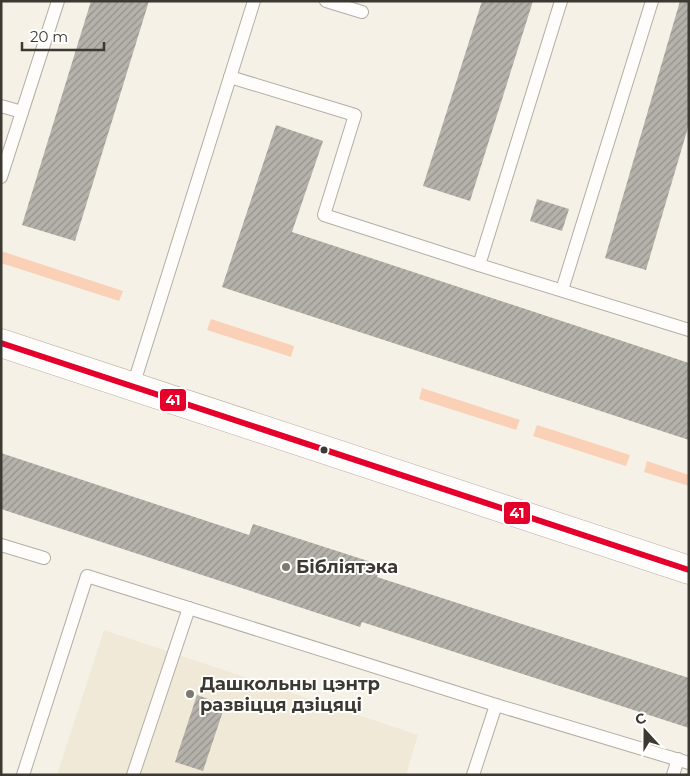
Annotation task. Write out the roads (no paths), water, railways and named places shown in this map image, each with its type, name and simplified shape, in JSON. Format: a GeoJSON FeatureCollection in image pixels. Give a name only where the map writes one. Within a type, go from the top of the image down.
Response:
{"type":"FeatureCollection","features":[{"type":"Feature","properties":{"kind":"main road"},"geometry":{"type":"LineString","coordinates":[[1,343],[689,570]]}},
{"type":"Feature","properties":{"kind":"lane"},"geometry":{"type":"LineString","coordinates":[[1,178],[58,1]]}},
{"type":"Feature","properties":{"kind":"lane"},"geometry":{"type":"LineString","coordinates":[[132,386],[254,1]]}},
{"type":"Feature","properties":{"kind":"lane"},"geometry":{"type":"LineString","coordinates":[[326,1],[362,12]]}},
{"type":"Feature","properties":{"kind":"lane"},"geometry":{"type":"LineString","coordinates":[[479,265],[561,1]]}},
{"type":"Feature","properties":{"kind":"lane"},"geometry":{"type":"LineString","coordinates":[[562,290],[652,1]]}},
{"type":"Feature","properties":{"kind":"lane"},"geometry":{"type":"LineString","coordinates":[[230,77],[354,115],[324,215],[689,330]]}},
{"type":"Feature","properties":{"kind":"lane"},"geometry":{"type":"LineString","coordinates":[[1,106],[22,112]]}},
{"type":"Feature","properties":{"kind":"lane"},"geometry":{"type":"LineString","coordinates":[[1,545],[44,558]]}},
{"type":"Feature","properties":{"kind":"lane"},"geometry":{"type":"LineString","coordinates":[[23,775],[82,574],[496,705],[683,761],[673,775]]}},
{"type":"Feature","properties":{"kind":"lane"},"geometry":{"type":"LineString","coordinates":[[133,775],[189,608]]}},
{"type":"Feature","properties":{"kind":"lane"},"geometry":{"type":"LineString","coordinates":[[474,775],[496,705]]}},
{"type":"Feature","properties":{"kind":"place","name":"Бібліятэка"},"geometry":{"type":"Point","coordinates":[286,567]}},
{"type":"Feature","properties":{"kind":"place","name":"Дашкольны цэнтр развіцця дзіцяці"},"geometry":{"type":"Point","coordinates":[190,694]}}]}
